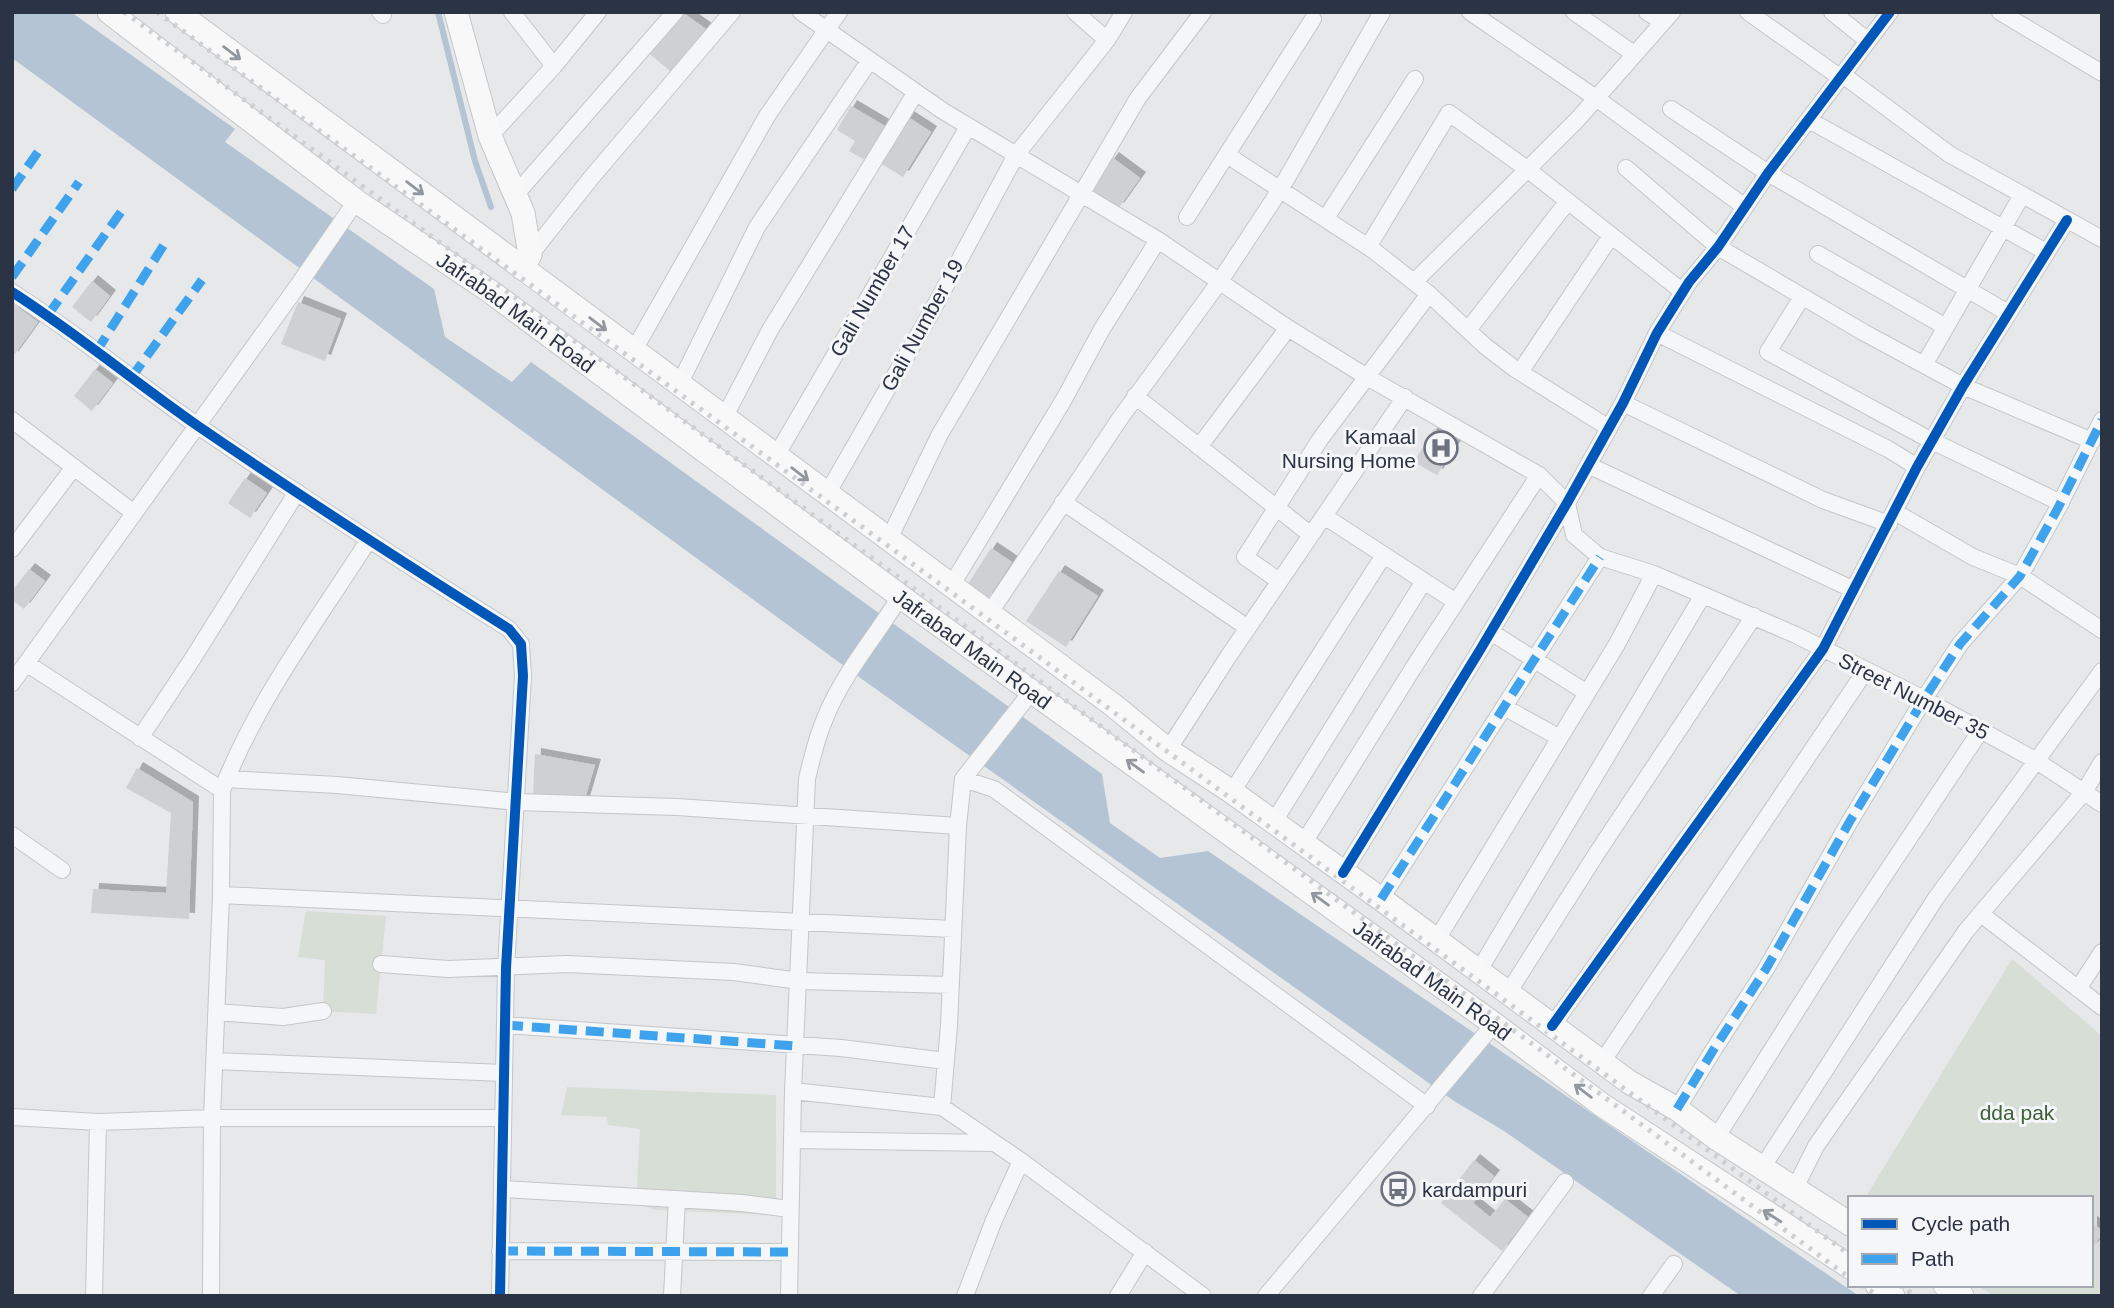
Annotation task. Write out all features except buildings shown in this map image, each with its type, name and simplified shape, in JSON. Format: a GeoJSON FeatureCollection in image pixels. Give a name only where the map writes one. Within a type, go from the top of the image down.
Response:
{"type":"FeatureCollection","features":[{"type":"Feature","properties":{"kind":"main road","name":"Jafrabad Main Road"},"geometry":{"type":"LineString","coordinates":[[109,12],[351,209],[491,292],[897,602],[1032,691],[1602,1105],[1848,1266]]}},
{"type":"Feature","properties":{"kind":"main road","name":"Jafrabad Main Road"},"geometry":{"type":"LineString","coordinates":[[177,12],[526,261],[634,351],[1113,705],[1168,750],[1232,792],[1381,899],[1629,1082],[1677,1109],[1716,1138],[1848,1223]]}},
{"type":"Feature","properties":{"kind":"main road"},"geometry":{"type":"LineString","coordinates":[[456,12],[490,136],[516,194],[526,228],[526,261]]}},
{"type":"Feature","properties":{"kind":"main road"},"geometry":{"type":"LineString","coordinates":[[1804,1237],[1826,1208]]}},
{"type":"Feature","properties":{"kind":"street"},"geometry":{"type":"LineString","coordinates":[[512,12],[554,66]]}},
{"type":"Feature","properties":{"kind":"street"},"geometry":{"type":"LineString","coordinates":[[490,136],[554,66],[598,12]]}},
{"type":"Feature","properties":{"kind":"street"},"geometry":{"type":"LineString","coordinates":[[516,194],[675,12]]}},
{"type":"Feature","properties":{"kind":"street"},"geometry":{"type":"LineString","coordinates":[[526,261],[591,178],[732,12]]}},
{"type":"Feature","properties":{"kind":"street"},"geometry":{"type":"LineString","coordinates":[[801,12],[968,127],[1158,240],[1288,328],[1367,377],[1539,475],[1567,503],[1574,535],[1600,556],[1381,899]]}},
{"type":"Feature","properties":{"kind":"street"},"geometry":{"type":"LineString","coordinates":[[634,351],[767,116],[839,12]]}},
{"type":"Feature","properties":{"kind":"street"},"geometry":{"type":"LineString","coordinates":[[1075,12],[1107,40]]}},
{"type":"Feature","properties":{"kind":"street","name":"Gali Number 19"},"geometry":{"type":"LineString","coordinates":[[827,494],[932,311],[1016,156],[1107,40],[1124,12]]}},
{"type":"Feature","properties":{"kind":"street"},"geometry":{"type":"LineString","coordinates":[[888,539],[940,434],[1138,98],[1203,12]]}},
{"type":"Feature","properties":{"kind":"street"},"geometry":{"type":"LineString","coordinates":[[989,614],[1135,397],[1220,281],[1280,190],[1382,12]]}},
{"type":"Feature","properties":{"kind":"street"},"geometry":{"type":"LineString","coordinates":[[1470,12],[1596,98],[1745,207]]}},
{"type":"Feature","properties":{"kind":"street"},"geometry":{"type":"LineString","coordinates":[[1574,12],[1634,54]]}},
{"type":"Feature","properties":{"kind":"street"},"geometry":{"type":"LineString","coordinates":[[1414,282],[1596,98],[1667,17],[1647,12]]}},
{"type":"Feature","properties":{"kind":"street"},"geometry":{"type":"LineString","coordinates":[[1748,12],[1950,154],[2102,239]]}},
{"type":"Feature","properties":{"kind":"street"},"geometry":{"type":"LineString","coordinates":[[1832,12],[1868,41]]}},
{"type":"Feature","properties":{"kind":"street"},"geometry":{"type":"LineString","coordinates":[[1343,873],[1567,503],[1623,403],[1657,333],[1683,292],[1889,12]]}},
{"type":"Feature","properties":{"kind":"street"},"geometry":{"type":"LineString","coordinates":[[2000,12],[2102,73]]}},
{"type":"Feature","properties":{"kind":"street"},"geometry":{"type":"LineString","coordinates":[[1187,217],[1313,19]]}},
{"type":"Feature","properties":{"kind":"street"},"geometry":{"type":"LineString","coordinates":[[680,385],[757,227],[870,60]]}},
{"type":"Feature","properties":{"kind":"street"},"geometry":{"type":"LineString","coordinates":[[1326,218],[1415,79]]}},
{"type":"Feature","properties":{"kind":"street"},"geometry":{"type":"LineString","coordinates":[[724,418],[770,330],[916,92]]}},
{"type":"Feature","properties":{"kind":"street"},"geometry":{"type":"LineString","coordinates":[[1671,109],[1768,173],[2008,313]]}},
{"type":"Feature","properties":{"kind":"street"},"geometry":{"type":"LineString","coordinates":[[1368,247],[1449,113],[1527,169],[1683,292]]}},
{"type":"Feature","properties":{"kind":"street"},"geometry":{"type":"LineString","coordinates":[[1809,120],[2046,252]]}},
{"type":"Feature","properties":{"kind":"street","name":"Gali Number 17"},"geometry":{"type":"LineString","coordinates":[[776,456],[968,127]]}},
{"type":"Feature","properties":{"kind":"street"},"geometry":{"type":"LineString","coordinates":[[1227,155],[1368,247],[1429,294],[1485,346],[1520,372],[1609,428]]}},
{"type":"Feature","properties":{"kind":"street"},"geometry":{"type":"LineString","coordinates":[[1626,168],[1718,247],[1802,297],[1963,386],[2092,441]]}},
{"type":"Feature","properties":{"kind":"street"},"geometry":{"type":"LineString","coordinates":[[1924,365],[2022,195]]}},
{"type":"Feature","properties":{"kind":"street"},"geometry":{"type":"LineString","coordinates":[[1468,330],[1567,201]]}},
{"type":"Feature","properties":{"kind":"street"},"geometry":{"type":"LineString","coordinates":[[12,682],[351,209]]}},
{"type":"Feature","properties":{"kind":"street"},"geometry":{"type":"LineString","coordinates":[[1552,1026],[1823,649],[1917,467],[1963,386],[2067,220]]}},
{"type":"Feature","properties":{"kind":"street"},"geometry":{"type":"LineString","coordinates":[[1520,372],[1611,236]]}},
{"type":"Feature","properties":{"kind":"street"},"geometry":{"type":"LineString","coordinates":[[951,586],[1063,401],[1102,329],[1158,240]]}},
{"type":"Feature","properties":{"kind":"street"},"geometry":{"type":"LineString","coordinates":[[1818,254],[1946,327]]}},
{"type":"Feature","properties":{"kind":"street"},"geometry":{"type":"LineString","coordinates":[[12,292],[48,315],[197,425],[368,541],[509,629],[521,644],[523,676],[506,968],[500,1296]]}},
{"type":"Feature","properties":{"kind":"street"},"geometry":{"type":"LineString","coordinates":[[1279,581],[1245,556],[1321,438],[1429,294]]}},
{"type":"Feature","properties":{"kind":"street"},"geometry":{"type":"LineString","coordinates":[[1802,297],[1768,352],[1932,441],[2061,503]]}},
{"type":"Feature","properties":{"kind":"street"},"geometry":{"type":"LineString","coordinates":[[1199,447],[1288,328]]}},
{"type":"Feature","properties":{"kind":"street"},"geometry":{"type":"LineString","coordinates":[[1657,333],[1888,449],[1917,467]]}},
{"type":"Feature","properties":{"kind":"street"},"geometry":{"type":"LineString","coordinates":[[1135,397],[1311,535]]}},
{"type":"Feature","properties":{"kind":"street"},"geometry":{"type":"LineString","coordinates":[[1168,750],[1405,397]]}},
{"type":"Feature","properties":{"kind":"street"},"geometry":{"type":"LineString","coordinates":[[1623,403],[1823,500],[1892,518],[2020,576],[2102,630]]}},
{"type":"Feature","properties":{"kind":"street"},"geometry":{"type":"LineString","coordinates":[[12,420],[134,513]]}},
{"type":"Feature","properties":{"kind":"street"},"geometry":{"type":"LineString","coordinates":[[1677,1109],[1766,969],[1850,821],[1924,699],[1960,644],[2020,576],[2101,423]]}},
{"type":"Feature","properties":{"kind":"street"},"geometry":{"type":"LineString","coordinates":[[1588,465],[1854,590]]}},
{"type":"Feature","properties":{"kind":"street"},"geometry":{"type":"LineString","coordinates":[[12,549],[74,467]]}},
{"type":"Feature","properties":{"kind":"street"},"geometry":{"type":"LineString","coordinates":[[1303,844],[1539,475]]}},
{"type":"Feature","properties":{"kind":"street"},"geometry":{"type":"LineString","coordinates":[[140,738],[297,492]]}},
{"type":"Feature","properties":{"kind":"street"},"geometry":{"type":"LineString","coordinates":[[1063,502],[1248,628]]}},
{"type":"Feature","properties":{"kind":"street"},"geometry":{"type":"LineString","coordinates":[[1324,516],[1456,602]]}},
{"type":"Feature","properties":{"kind":"street"},"geometry":{"type":"LineString","coordinates":[[211,1296],[212,1118],[224,785],[237,752],[274,688],[368,541]]}},
{"type":"Feature","properties":{"kind":"street"},"geometry":{"type":"LineString","coordinates":[[1232,792],[1384,555]]}},
{"type":"Feature","properties":{"kind":"street","name":"Street Number 35"},"geometry":{"type":"LineString","coordinates":[[1600,556],[1654,574],[1754,616],[1866,670],[2035,760],[2102,804]]}},
{"type":"Feature","properties":{"kind":"street"},"geometry":{"type":"LineString","coordinates":[[1436,941],[1617,644],[1654,574]]}},
{"type":"Feature","properties":{"kind":"street"},"geometry":{"type":"LineString","coordinates":[[1273,823],[1424,581]]}},
{"type":"Feature","properties":{"kind":"street"},"geometry":{"type":"LineString","coordinates":[[1478,972],[1703,595]]}},
{"type":"Feature","properties":{"kind":"street"},"geometry":{"type":"LineString","coordinates":[[789,1296],[793,1091],[807,779],[826,714],[845,680],[897,602]]}},
{"type":"Feature","properties":{"kind":"street"},"geometry":{"type":"LineString","coordinates":[[1508,993],[1754,616]]}},
{"type":"Feature","properties":{"kind":"street"},"geometry":{"type":"LineString","coordinates":[[1491,632],[1587,693]]}},
{"type":"Feature","properties":{"kind":"street"},"geometry":{"type":"LineString","coordinates":[[26,663],[140,738],[224,785],[337,785],[517,802],[677,807],[958,826]]}},
{"type":"Feature","properties":{"kind":"street"},"geometry":{"type":"LineString","coordinates":[[1602,1062],[1866,670]]}},
{"type":"Feature","properties":{"kind":"street"},"geometry":{"type":"LineString","coordinates":[[1762,1168],[1936,898],[2102,671]]}},
{"type":"Feature","properties":{"kind":"street"},"geometry":{"type":"LineString","coordinates":[[942,1107],[963,779],[1032,691]]}},
{"type":"Feature","properties":{"kind":"street"},"geometry":{"type":"LineString","coordinates":[[1504,707],[1560,738]]}},
{"type":"Feature","properties":{"kind":"street"},"geometry":{"type":"LineString","coordinates":[[1716,1138],[1842,939],[1981,730]]}},
{"type":"Feature","properties":{"kind":"street"},"geometry":{"type":"LineString","coordinates":[[1794,1188],[1816,1146],[1966,931],[2084,792],[2102,762]]}},
{"type":"Feature","properties":{"kind":"street"},"geometry":{"type":"LineString","coordinates":[[963,779],[994,789],[1427,1106]]}},
{"type":"Feature","properties":{"kind":"street"},"geometry":{"type":"LineString","coordinates":[[12,835],[62,870]]}},
{"type":"Feature","properties":{"kind":"street"},"geometry":{"type":"LineString","coordinates":[[221,895],[953,929]]}},
{"type":"Feature","properties":{"kind":"street"},"geometry":{"type":"LineString","coordinates":[[1981,914],[2102,1007]]}},
{"type":"Feature","properties":{"kind":"street"},"geometry":{"type":"LineString","coordinates":[[2078,989],[2102,952]]}},
{"type":"Feature","properties":{"kind":"street"},"geometry":{"type":"LineString","coordinates":[[381,964],[448,969],[567,964],[734,972],[799,982],[951,985]]}},
{"type":"Feature","properties":{"kind":"street"},"geometry":{"type":"LineString","coordinates":[[217,1012],[283,1017],[323,1011]]}},
{"type":"Feature","properties":{"kind":"street"},"geometry":{"type":"LineString","coordinates":[[1266,1296],[1494,1024]]}},
{"type":"Feature","properties":{"kind":"street"},"geometry":{"type":"LineString","coordinates":[[505,1025],[841,1048],[946,1061]]}},
{"type":"Feature","properties":{"kind":"street"},"geometry":{"type":"LineString","coordinates":[[215,1061],[503,1073]]}},
{"type":"Feature","properties":{"kind":"street"},"geometry":{"type":"LineString","coordinates":[[793,1091],[942,1107],[1021,1161],[1203,1296]]}},
{"type":"Feature","properties":{"kind":"street"},"geometry":{"type":"LineString","coordinates":[[12,1117],[98,1122],[212,1118],[502,1118]]}},
{"type":"Feature","properties":{"kind":"street"},"geometry":{"type":"LineString","coordinates":[[94,1296],[98,1122]]}},
{"type":"Feature","properties":{"kind":"street"},"geometry":{"type":"LineString","coordinates":[[793,1140],[994,1143]]}},
{"type":"Feature","properties":{"kind":"street"},"geometry":{"type":"LineString","coordinates":[[965,1296],[994,1220],[1021,1161]]}},
{"type":"Feature","properties":{"kind":"street"},"geometry":{"type":"LineString","coordinates":[[1480,1296],[1565,1182]]}},
{"type":"Feature","properties":{"kind":"street"},"geometry":{"type":"LineString","coordinates":[[503,1189],[742,1203],[790,1209]]}},
{"type":"Feature","properties":{"kind":"street"},"geometry":{"type":"LineString","coordinates":[[672,1296],[677,1199]]}},
{"type":"Feature","properties":{"kind":"street"},"geometry":{"type":"LineString","coordinates":[[500,1251],[790,1252]]}},
{"type":"Feature","properties":{"kind":"street"},"geometry":{"type":"LineString","coordinates":[[1118,1296],[1145,1252]]}},
{"type":"Feature","properties":{"kind":"street"},"geometry":{"type":"LineString","coordinates":[[1651,1296],[1674,1264]]}},
{"type":"Feature","properties":{"kind":"green space"},"geometry":{"type":"Polygon","coordinates":[[[306,911],[386,916],[376,1014],[323,1011],[325,960],[298,957],[306,911]]]}},
{"type":"Feature","properties":{"kind":"green space","name":"dda pak"},"geometry":{"type":"Polygon","coordinates":[[[2012,959],[2102,1036],[2102,1296],[1994,1296],[1979,1287],[2093,1287],[2093,1196],[1866,1196],[2012,959]]]}},
{"type":"Feature","properties":{"kind":"green space"},"geometry":{"type":"Polygon","coordinates":[[[567,1087],[776,1095],[776,1215],[656,1210],[636,1203],[640,1129],[608,1125],[607,1117],[561,1115],[567,1087]]]}},
{"type":"Feature","properties":{"kind":"water"},"geometry":{"type":"Polygon","coordinates":[[[12,12],[71,12],[235,129],[225,142],[434,289],[445,337],[512,382],[531,362],[1102,774],[1110,823],[1160,858],[1208,851],[1859,1296],[1741,1296],[1504,1131],[1454,1101],[866,682],[12,58],[12,12]]]}},
{"type":"Feature","properties":{"kind":"waterway"},"geometry":{"type":"LineString","coordinates":[[438,12],[475,161],[491,207]]}},
{"type":"Feature","properties":{"kind":"railway"},"geometry":{"type":"LineString","coordinates":[[124,12],[909,585],[1848,1277]]}},
{"type":"Feature","properties":{"kind":"railway"},"geometry":{"type":"LineString","coordinates":[[157,12],[921,570],[1848,1254]]}},
{"type":"Feature","properties":{"kind":"railway"},"geometry":{"type":"LineString","coordinates":[[1864,1287],[1879,1296]]}},
{"type":"Feature","properties":{"kind":"railway"},"geometry":{"type":"LineString","coordinates":[[1902,1287],[1916,1296]]}},
{"type":"Feature","properties":{"kind":"marked path"},"geometry":{"type":"LineString","coordinates":[[12,189],[38,152]]}},
{"type":"Feature","properties":{"kind":"marked path"},"geometry":{"type":"LineString","coordinates":[[12,277],[79,182]]}},
{"type":"Feature","properties":{"kind":"marked path"},"geometry":{"type":"LineString","coordinates":[[48,315],[121,212]]}},
{"type":"Feature","properties":{"kind":"marked path"},"geometry":{"type":"LineString","coordinates":[[96,352],[165,243]]}},
{"type":"Feature","properties":{"kind":"marked path"},"geometry":{"type":"LineString","coordinates":[[131,378],[202,280]]}},
{"type":"Feature","properties":{"kind":"marked path"},"geometry":{"type":"LineString","coordinates":[[1677,1109],[1766,969],[1850,821],[1924,699],[1960,644],[2020,576],[2102,420]]}},
{"type":"Feature","properties":{"kind":"marked path"},"geometry":{"type":"LineString","coordinates":[[1381,899],[1600,557]]}},
{"type":"Feature","properties":{"kind":"marked path"},"geometry":{"type":"LineString","coordinates":[[505,1025],[796,1046]]}},
{"type":"Feature","properties":{"kind":"marked path"},"geometry":{"type":"LineString","coordinates":[[500,1251],[790,1252]]}},
{"type":"Feature","properties":{"kind":"cycle path"},"geometry":{"type":"LineString","coordinates":[[1343,873],[1567,503],[1623,403],[1657,333],[1689,282],[1718,247],[1768,173],[1890,12]]}},
{"type":"Feature","properties":{"kind":"cycle path"},"geometry":{"type":"LineString","coordinates":[[1552,1026],[1823,649],[1917,467],[1963,386],[2067,220]]}},
{"type":"Feature","properties":{"kind":"cycle path"},"geometry":{"type":"LineString","coordinates":[[12,292],[236,452],[509,629],[521,644],[523,676],[506,968],[500,1296]]}},
{"type":"Feature","properties":{"kind":"place","name":"Kamaal Nursing Home"},"geometry":{"type":"Point","coordinates":[1441,448]}},
{"type":"Feature","properties":{"kind":"place","name":"kardampuri"},"geometry":{"type":"Point","coordinates":[1398,1189]}}]}
